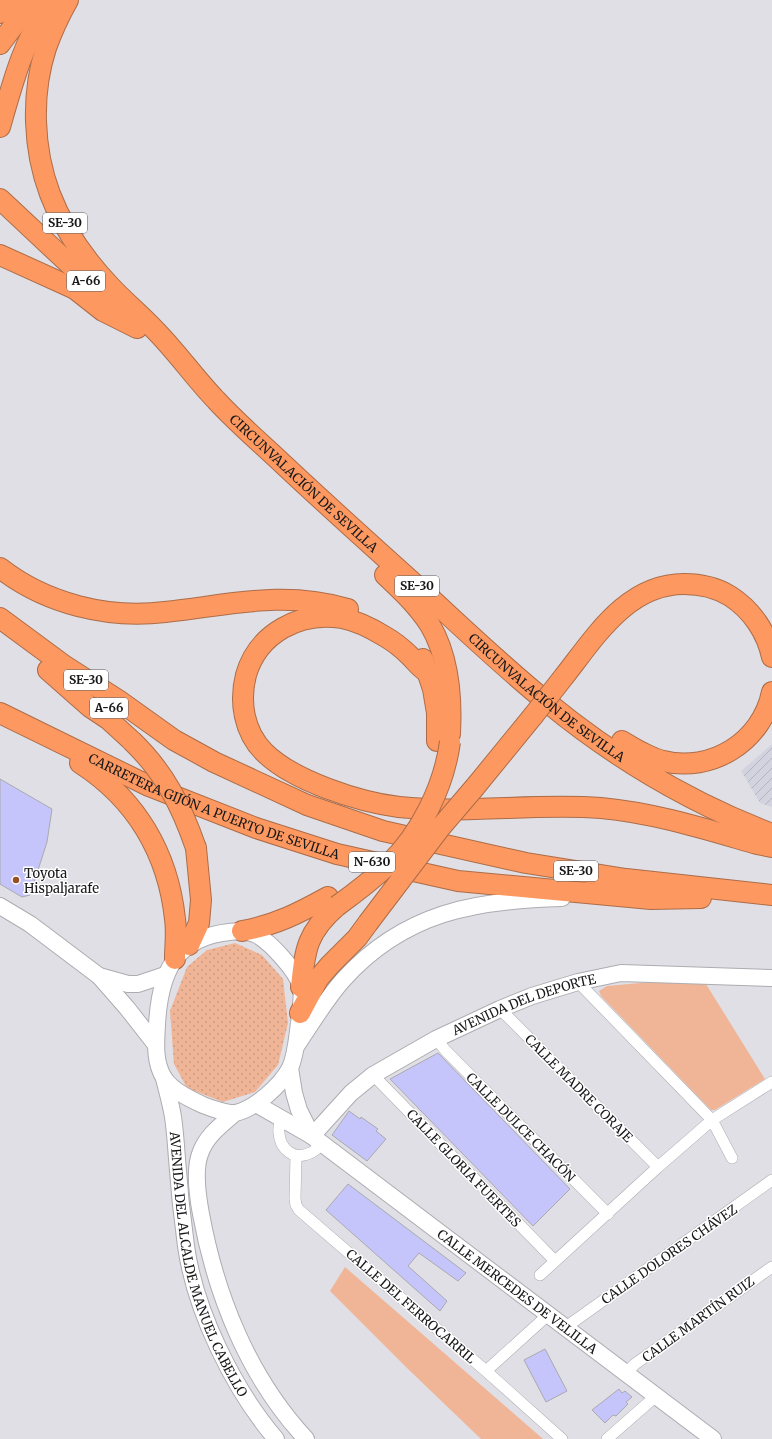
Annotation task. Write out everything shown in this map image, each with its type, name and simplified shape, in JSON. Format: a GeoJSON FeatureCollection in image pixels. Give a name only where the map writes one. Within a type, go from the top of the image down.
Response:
{"type":"FeatureCollection","features":[{"type":"Feature","properties":{"kind":"highway"},"geometry":{"type":"LineString","coordinates":[[0,13],[12,0]]}},
{"type":"Feature","properties":{"kind":"highway"},"geometry":{"type":"LineString","coordinates":[[0,44],[33,0]]}},
{"type":"Feature","properties":{"kind":"highway"},"geometry":{"type":"LineString","coordinates":[[0,127],[19,60],[32,32],[51,0]]}},
{"type":"Feature","properties":{"kind":"highway","name":"CIRCUNVALACIÓN DE SEVILLA"},"geometry":{"type":"LineString","coordinates":[[68,0],[55,24],[45,52],[37,98],[38,144],[42,168],[50,194],[76,243],[93,266],[110,286],[154,329],[216,401],[336,514],[550,705],[583,731],[681,792],[772,834]]}},
{"type":"Feature","properties":{"kind":"highway","name":"A-66"},"geometry":{"type":"LineString","coordinates":[[0,199],[216,401]]}},
{"type":"Feature","properties":{"kind":"highway"},"geometry":{"type":"LineString","coordinates":[[0,255],[46,275],[75,290],[103,311],[137,328]]}},
{"type":"Feature","properties":{"kind":"highway"},"geometry":{"type":"LineString","coordinates":[[242,931],[263,927],[333,902],[364,886],[390,863],[415,831],[438,786],[446,762],[450,742],[450,701],[445,667],[436,637],[420,612],[398,586],[354,545],[336,514]]}},
{"type":"Feature","properties":{"kind":"highway"},"geometry":{"type":"LineString","coordinates":[[0,568],[21,582],[46,595],[86,608],[114,613],[128,614],[164,612],[269,599],[308,600],[366,616],[398,632],[423,659],[433,689],[437,713],[437,741],[433,765],[425,789],[414,812],[382,855],[344,887],[313,933],[304,959],[301,987]]}},
{"type":"Feature","properties":{"kind":"highway"},"geometry":{"type":"LineString","coordinates":[[300,1013],[318,979],[356,938],[440,828],[533,716],[606,624],[627,604],[651,590],[678,584],[709,587],[726,594],[748,611],[760,626],[772,657]]}},
{"type":"Feature","properties":{"kind":"highway"},"geometry":{"type":"LineString","coordinates":[[428,672],[421,668],[399,646],[371,629],[343,618],[315,616],[300,620],[276,632],[257,651],[246,674],[243,709],[254,738],[271,759],[294,773],[319,784],[361,799],[400,807],[437,810],[559,806],[603,808],[663,817],[772,847]]}},
{"type":"Feature","properties":{"kind":"highway","name":"SE-30"},"geometry":{"type":"LineString","coordinates":[[0,618],[65,666],[118,700],[174,740],[214,762],[307,805],[383,831],[526,863],[626,879],[772,896]]}},
{"type":"Feature","properties":{"kind":"highway","name":"A-66"},"geometry":{"type":"LineString","coordinates":[[0,633],[48,670],[110,708],[174,740]]}},
{"type":"Feature","properties":{"kind":"highway"},"geometry":{"type":"LineString","coordinates":[[497,659],[523,666],[568,703],[610,734],[636,750],[650,757],[675,763],[687,764],[711,760],[724,755],[735,748],[750,734],[765,714],[772,692]]}},
{"type":"Feature","properties":{"kind":"highway"},"geometry":{"type":"LineString","coordinates":[[48,670],[132,741],[164,777],[183,813],[196,848],[201,900],[199,924],[190,945]]}},
{"type":"Feature","properties":{"kind":"highway","name":"CARRETERA GIJÓN A PUERTO DE SEVILLA"},"geometry":{"type":"LineString","coordinates":[[0,713],[149,786],[256,828],[337,854],[458,881],[651,899],[772,896]]}},
{"type":"Feature","properties":{"kind":"highway"},"geometry":{"type":"LineString","coordinates":[[0,718],[52,746],[92,770],[112,787],[134,811],[148,831],[167,880],[176,921],[170,967]]}},
{"type":"Feature","properties":{"kind":"main road"},"geometry":{"type":"LineString","coordinates":[[296,1048],[332,993],[358,966],[392,938],[426,920],[446,912],[518,900],[561,898],[651,899]]}},
{"type":"Feature","properties":{"kind":"main road"},"geometry":{"type":"LineString","coordinates":[[0,906],[30,924],[99,976],[127,1008],[156,1045]]}},
{"type":"Feature","properties":{"kind":"main road"},"geometry":{"type":"LineString","coordinates":[[99,976],[128,984],[138,984],[170,967],[190,945],[207,936],[225,932],[242,931],[255,934],[268,942],[293,970],[301,987],[296,1048],[290,1068]]}},
{"type":"Feature","properties":{"kind":"main road","name":"AVENIDA DEL ALCALDE MANUEL CABELLO"},"geometry":{"type":"LineString","coordinates":[[170,967],[157,1014],[156,1045],[158,1062],[164,1078],[173,1117],[186,1248],[199,1302],[210,1328],[238,1384],[257,1416],[276,1439]]}},
{"type":"Feature","properties":{"kind":"main road","name":"AVENIDA DEL DEPORTE"},"geometry":{"type":"LineString","coordinates":[[318,1140],[351,1093],[373,1075],[436,1039],[500,1009],[532,996],[578,982],[621,973],[772,978]]}},
{"type":"Feature","properties":{"kind":"main road","name":"AVENIDA DEL ALCALDE MANUEL CABELLO"},"geometry":{"type":"LineString","coordinates":[[290,1068],[271,1093],[256,1104],[235,1113],[215,1130],[199,1155],[197,1171],[199,1201],[206,1242],[226,1308],[246,1351],[283,1411],[306,1439]]}},
{"type":"Feature","properties":{"kind":"main road","name":"CALLE MERCEDES DE VELILLA"},"geometry":{"type":"LineString","coordinates":[[290,1068],[294,1093],[299,1110],[318,1140]]}},
{"type":"Feature","properties":{"kind":"main road"},"geometry":{"type":"LineString","coordinates":[[164,1078],[176,1090],[191,1100],[211,1108],[235,1113]]}},
{"type":"Feature","properties":{"kind":"main road","name":"CALLE MERCEDES DE VELILLA"},"geometry":{"type":"LineString","coordinates":[[256,1104],[281,1117],[318,1140],[713,1439]]}},
{"type":"Feature","properties":{"kind":"street"},"geometry":{"type":"LineString","coordinates":[[578,982],[712,1120],[732,1158]]}},
{"type":"Feature","properties":{"kind":"street","name":"CALLE MADRE CORAJE"},"geometry":{"type":"LineString","coordinates":[[500,1009],[658,1167]]}},
{"type":"Feature","properties":{"kind":"street","name":"CALLE DULCE CHACÓN"},"geometry":{"type":"LineString","coordinates":[[436,1039],[446,1051],[608,1214]]}},
{"type":"Feature","properties":{"kind":"street","name":"CALLE GLORIA FUERTES"},"geometry":{"type":"LineString","coordinates":[[373,1075],[554,1261]]}},
{"type":"Feature","properties":{"kind":"street"},"geometry":{"type":"LineString","coordinates":[[540,1275],[658,1167],[712,1120],[772,1082]]}},
{"type":"Feature","properties":{"kind":"street"},"geometry":{"type":"LineString","coordinates":[[281,1117],[278,1132],[283,1147],[290,1153],[296,1156],[312,1153],[318,1140]]}},
{"type":"Feature","properties":{"kind":"street","name":"CALLE DEL FERROCARRIL"},"geometry":{"type":"LineString","coordinates":[[296,1156],[295,1200],[296,1205],[300,1210],[562,1439]]}},
{"type":"Feature","properties":{"kind":"street","name":"CALLE DOLORES CHÁVEZ"},"geometry":{"type":"LineString","coordinates":[[566,1327],[772,1180]]}},
{"type":"Feature","properties":{"kind":"street","name":"CALLE MARTÍN RUIZ"},"geometry":{"type":"LineString","coordinates":[[626,1373],[635,1364],[772,1267]]}},
{"type":"Feature","properties":{"kind":"street"},"geometry":{"type":"LineString","coordinates":[[486,1371],[549,1314]]}},
{"type":"Feature","properties":{"kind":"street"},"geometry":{"type":"LineString","coordinates":[[607,1439],[656,1396]]}},
{"type":"Feature","properties":{"kind":"shaded area"},"geometry":{"type":"Polygon","coordinates":[[[772,744],[772,807],[760,803],[741,771],[772,744]]]}},
{"type":"Feature","properties":{"kind":"shaded area"},"geometry":{"type":"Polygon","coordinates":[[[235,943],[262,955],[283,979],[288,1023],[278,1065],[255,1092],[223,1102],[187,1088],[174,1064],[170,1011],[187,967],[207,950],[235,943]]]}},
{"type":"Feature","properties":{"kind":"shaded area"},"geometry":{"type":"Polygon","coordinates":[[[651,982],[706,984],[765,1079],[715,1110],[711,1110],[601,996],[599,991],[607,986],[651,982]]]}},
{"type":"Feature","properties":{"kind":"shaded area"},"geometry":{"type":"Polygon","coordinates":[[[345,1267],[543,1439],[481,1439],[330,1291],[345,1267]]]}},
{"type":"Feature","properties":{"kind":"building"},"geometry":{"type":"Polygon","coordinates":[[[0,779],[52,809],[47,842],[30,895],[22,897],[0,884],[0,779]]]}},
{"type":"Feature","properties":{"kind":"building"},"geometry":{"type":"Polygon","coordinates":[[[438,1053],[570,1189],[533,1226],[390,1079],[438,1053]]]}},
{"type":"Feature","properties":{"kind":"building"},"geometry":{"type":"Polygon","coordinates":[[[349,1111],[360,1119],[361,1117],[378,1129],[376,1131],[386,1139],[367,1161],[332,1135],[349,1111]]]}},
{"type":"Feature","properties":{"kind":"building"},"geometry":{"type":"Polygon","coordinates":[[[348,1184],[466,1273],[458,1281],[419,1253],[408,1266],[447,1301],[440,1311],[326,1210],[348,1184]]]}},
{"type":"Feature","properties":{"kind":"building"},"geometry":{"type":"Polygon","coordinates":[[[545,1349],[567,1391],[546,1402],[524,1360],[545,1349]]]}},
{"type":"Feature","properties":{"kind":"building"},"geometry":{"type":"Polygon","coordinates":[[[619,1389],[622,1393],[625,1391],[632,1397],[626,1402],[628,1404],[616,1416],[613,1415],[605,1423],[592,1410],[619,1389]]]}},
{"type":"Feature","properties":{"kind":"place","name":"Toyota Hispaljarafe"},"geometry":{"type":"Point","coordinates":[16,880]}}]}
